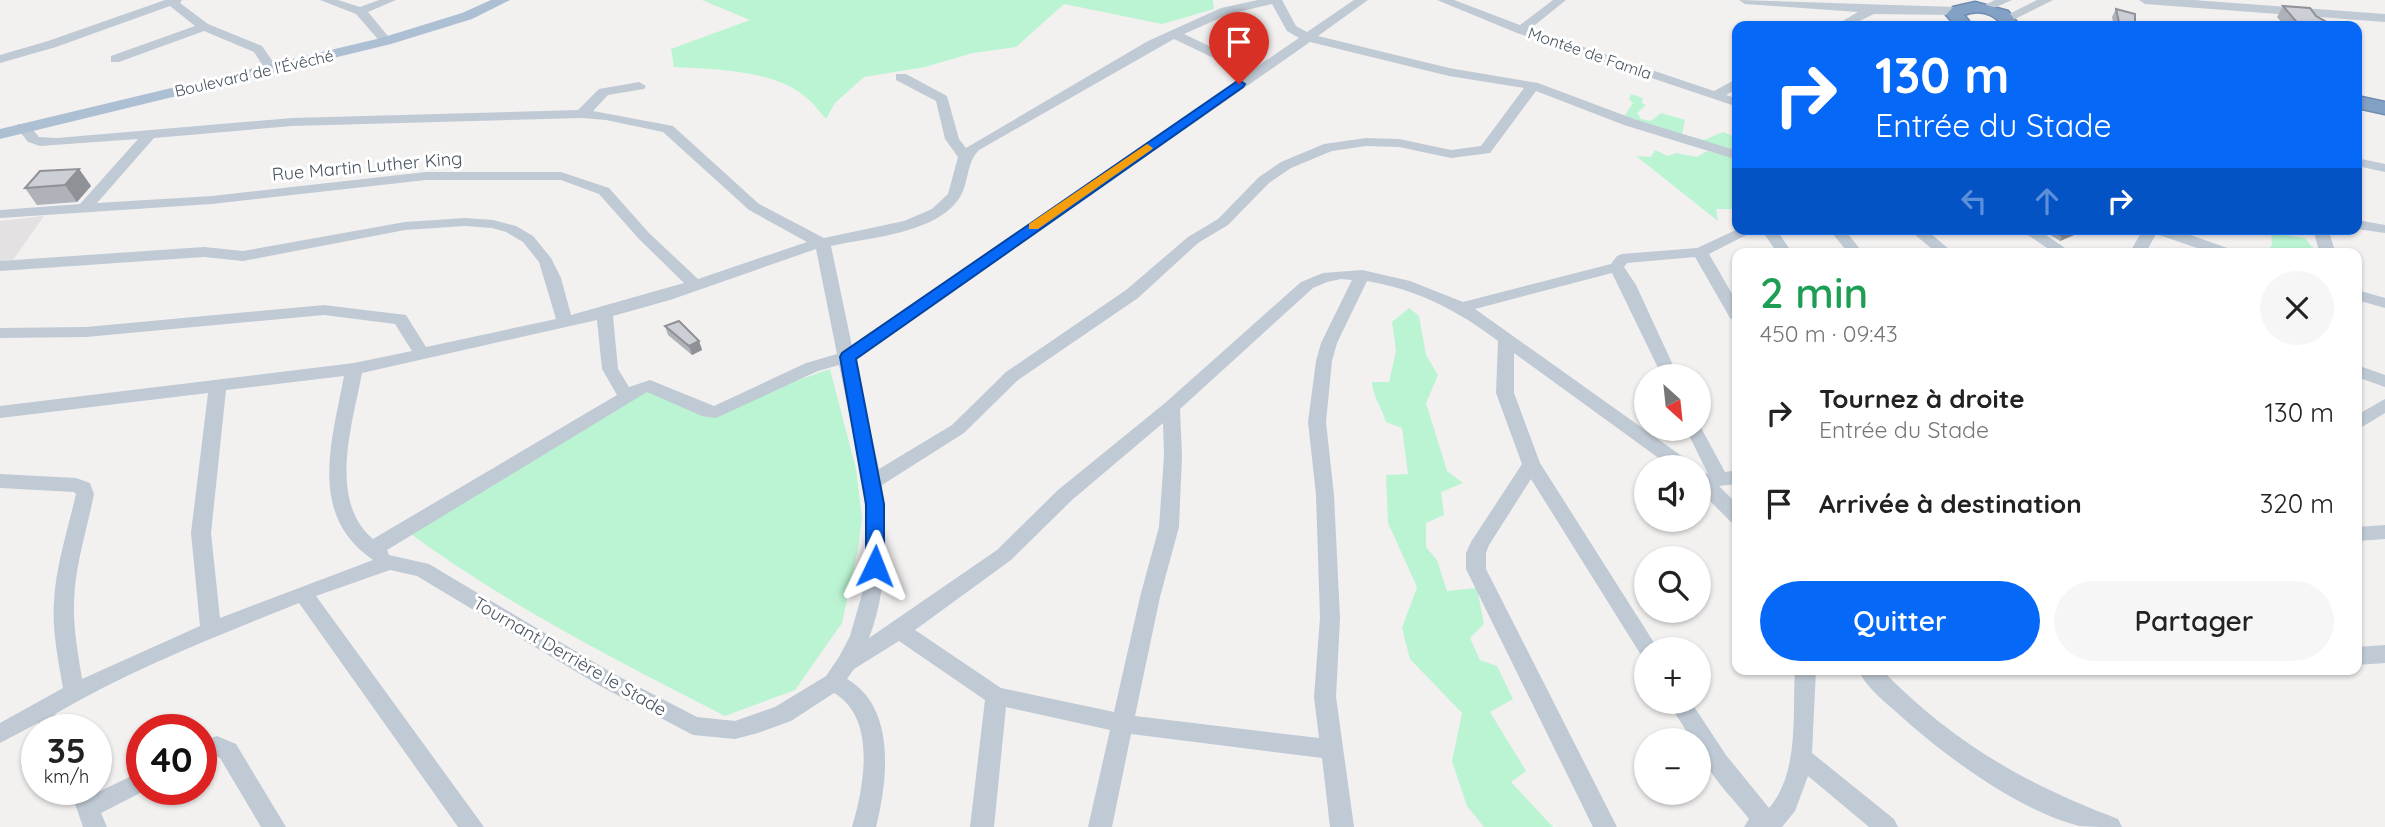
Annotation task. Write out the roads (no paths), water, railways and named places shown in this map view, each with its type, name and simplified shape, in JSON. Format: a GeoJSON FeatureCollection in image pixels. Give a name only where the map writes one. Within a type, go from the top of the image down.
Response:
{"type":"FeatureCollection","features":[{"type":"Feature","properties":{"kind":"highway"},"geometry":{"type":"LineString","coordinates":[[1958,21],[1955,19],[1962,6],[2008,15]]}},
{"type":"Feature","properties":{"kind":"highway"},"geometry":{"type":"LineString","coordinates":[[2362,105],[2385,110]]}},
{"type":"Feature","properties":{"kind":"main road","name":"Boulevard de l'Évêché"},"geometry":{"type":"LineString","coordinates":[[0,134],[386,41],[467,16],[503,0]]}},
{"type":"Feature","properties":{"kind":"street"},"geometry":{"type":"LineString","coordinates":[[326,0],[360,11],[386,41]]}},
{"type":"Feature","properties":{"kind":"street"},"geometry":{"type":"LineString","coordinates":[[360,11],[390,0]]}},
{"type":"Feature","properties":{"kind":"street"},"geometry":{"type":"LineString","coordinates":[[0,412],[354,369],[605,313],[695,285],[788,251],[908,225],[942,209],[956,192],[960,161],[964,155],[1010,125],[1174,34],[1225,11],[1275,0],[1291,28],[1307,37],[1450,72],[1533,86],[1629,122],[1732,154]]}},
{"type":"Feature","properties":{"kind":"street"},"geometry":{"type":"LineString","coordinates":[[372,549],[643,387],[650,386],[708,412],[723,411],[812,368],[848,357],[1307,37],[1341,5],[1362,0]]}},
{"type":"Feature","properties":{"kind":"street"},"geometry":{"type":"LineString","coordinates":[[1521,30],[1560,0]]}},
{"type":"Feature","properties":{"kind":"street"},"geometry":{"type":"LineString","coordinates":[[1745,0],[1872,10],[1962,6]]}},
{"type":"Feature","properties":{"kind":"street"},"geometry":{"type":"LineString","coordinates":[[2008,15],[2047,0]]}},
{"type":"Feature","properties":{"kind":"street"},"geometry":{"type":"LineString","coordinates":[[2145,0],[2385,18]]}},
{"type":"Feature","properties":{"kind":"street"},"geometry":{"type":"LineString","coordinates":[[0,59],[52,44],[174,1],[204,27],[258,48],[272,69]]}},
{"type":"Feature","properties":{"kind":"street","name":"Montée de Famla"},"geometry":{"type":"LineString","coordinates":[[1452,2],[1521,30],[1732,101]]}},
{"type":"Feature","properties":{"kind":"street"},"geometry":{"type":"LineString","coordinates":[[1850,21],[1872,10]]}},
{"type":"Feature","properties":{"kind":"street"},"geometry":{"type":"LineString","coordinates":[[115,60],[204,27]]}},
{"type":"Feature","properties":{"kind":"street"},"geometry":{"type":"LineString","coordinates":[[1174,34],[1255,73]]}},
{"type":"Feature","properties":{"kind":"street"},"geometry":{"type":"LineString","coordinates":[[901,78],[942,99],[952,139],[964,155]]}},
{"type":"Feature","properties":{"kind":"street"},"geometry":{"type":"LineString","coordinates":[[582,114],[604,92],[639,86]]}},
{"type":"Feature","properties":{"kind":"street"},"geometry":{"type":"LineString","coordinates":[[872,482],[958,429],[1012,376],[1121,302],[1193,240],[1223,222],[1273,172],[1329,147],[1366,142],[1399,143],[1442,153],[1477,152],[1489,146],[1533,86]]}},
{"type":"Feature","properties":{"kind":"street"},"geometry":{"type":"LineString","coordinates":[[1715,96],[1732,86]]}},
{"type":"Feature","properties":{"kind":"street"},"geometry":{"type":"LineString","coordinates":[[23,127],[28,138],[39,141],[292,122],[582,114],[668,129],[754,207],[823,244]]}},
{"type":"Feature","properties":{"kind":"street"},"geometry":{"type":"LineString","coordinates":[[85,208],[150,134]]}},
{"type":"Feature","properties":{"kind":"street"},"geometry":{"type":"LineString","coordinates":[[2362,163],[2385,168]]}},
{"type":"Feature","properties":{"kind":"street","name":"Rue Martin Luther King"},"geometry":{"type":"LineString","coordinates":[[0,214],[212,200],[426,176],[561,176],[575,178],[604,191],[644,236],[695,285]]}},
{"type":"Feature","properties":{"kind":"street"},"geometry":{"type":"LineString","coordinates":[[4,269],[204,252],[243,256],[405,226],[465,222],[493,224],[511,229],[528,239],[545,261],[553,278],[565,322]]}},
{"type":"Feature","properties":{"kind":"street"},"geometry":{"type":"LineString","coordinates":[[2362,225],[2385,229]]}},
{"type":"Feature","properties":{"kind":"street"},"geometry":{"type":"LineString","coordinates":[[1461,308],[1616,267],[1622,259],[1700,252],[1736,235]]}},
{"type":"Feature","properties":{"kind":"street"},"geometry":{"type":"LineString","coordinates":[[1923,235],[1940,248]]}},
{"type":"Feature","properties":{"kind":"street"},"geometry":{"type":"LineString","coordinates":[[2036,235],[2057,248]]}},
{"type":"Feature","properties":{"kind":"street"},"geometry":{"type":"LineString","coordinates":[[2175,235],[2213,248]]}},
{"type":"Feature","properties":{"kind":"street","name":"Tournant Derrière le Stade"},"geometry":{"type":"LineString","coordinates":[[389,562],[422,569],[607,680],[693,726],[736,730],[758,724],[783,714],[833,682],[847,663],[860,636],[872,594],[877,535],[872,482],[823,244]]}},
{"type":"Feature","properties":{"kind":"street"},"geometry":{"type":"LineString","coordinates":[[1700,252],[1732,308]]}},
{"type":"Feature","properties":{"kind":"street"},"geometry":{"type":"LineString","coordinates":[[1616,267],[1628,285],[1664,364]]}},
{"type":"Feature","properties":{"kind":"street"},"geometry":{"type":"LineString","coordinates":[[847,663],[899,630],[1004,555],[1065,495],[1171,407],[1317,278],[1346,273],[1362,276],[1418,289],[1461,308],[1667,455]]}},
{"type":"Feature","properties":{"kind":"street"},"geometry":{"type":"LineString","coordinates":[[1342,827],[1325,697],[1330,618],[1325,495],[1317,422],[1324,360],[1329,342],[1362,276]]}},
{"type":"Feature","properties":{"kind":"street"},"geometry":{"type":"LineString","coordinates":[[2362,296],[2385,303]]}},
{"type":"Feature","properties":{"kind":"street"},"geometry":{"type":"LineString","coordinates":[[0,333],[86,332],[331,310],[400,319],[422,354]]}},
{"type":"Feature","properties":{"kind":"street"},"geometry":{"type":"LineString","coordinates":[[605,313],[610,369],[627,398]]}},
{"type":"Feature","properties":{"kind":"street"},"geometry":{"type":"LineString","coordinates":[[1506,340],[1505,393],[1531,464],[1640,637]]}},
{"type":"Feature","properties":{"kind":"street"},"geometry":{"type":"LineString","coordinates":[[354,369],[339,461],[341,500],[350,528],[389,562]]}},
{"type":"Feature","properties":{"kind":"street"},"geometry":{"type":"LineString","coordinates":[[2362,373],[2385,381]]}},
{"type":"Feature","properties":{"kind":"street"},"geometry":{"type":"LineString","coordinates":[[211,630],[201,533],[218,384]]}},
{"type":"Feature","properties":{"kind":"street"},"geometry":{"type":"LineString","coordinates":[[2362,421],[2385,405]]}},
{"type":"Feature","properties":{"kind":"street"},"geometry":{"type":"LineString","coordinates":[[1100,827],[1150,597],[1169,527],[1173,456],[1171,407]]}},
{"type":"Feature","properties":{"kind":"street"},"geometry":{"type":"LineString","coordinates":[[1531,464],[1481,542],[1476,553],[1476,569],[1605,827]]}},
{"type":"Feature","properties":{"kind":"street"},"geometry":{"type":"LineString","coordinates":[[1711,479],[1732,477]]}},
{"type":"Feature","properties":{"kind":"street"},"geometry":{"type":"LineString","coordinates":[[0,481],[76,485],[83,488],[85,494],[69,562],[64,599],[64,624],[74,692]]}},
{"type":"Feature","properties":{"kind":"street"},"geometry":{"type":"LineString","coordinates":[[1711,484],[1732,510]]}},
{"type":"Feature","properties":{"kind":"street"},"geometry":{"type":"LineString","coordinates":[[2362,534],[2385,532]]}},
{"type":"Feature","properties":{"kind":"street"},"geometry":{"type":"LineString","coordinates":[[0,734],[74,692],[211,630],[389,562]]}},
{"type":"Feature","properties":{"kind":"street"},"geometry":{"type":"LineString","coordinates":[[303,593],[472,827]]}},
{"type":"Feature","properties":{"kind":"street"},"geometry":{"type":"LineString","coordinates":[[899,630],[996,696],[1124,724],[1229,740],[1332,749]]}},
{"type":"Feature","properties":{"kind":"street"},"geometry":{"type":"LineString","coordinates":[[2362,656],[2385,654]]}},
{"type":"Feature","properties":{"kind":"street"},"geometry":{"type":"LineString","coordinates":[[1687,714],[1765,826],[1787,805],[1796,788],[1802,758],[1802,703],[1805,675]]}},
{"type":"Feature","properties":{"kind":"street"},"geometry":{"type":"LineString","coordinates":[[1873,675],[1926,727],[1968,759],[2020,789],[2082,818],[2109,827]]}},
{"type":"Feature","properties":{"kind":"street"},"geometry":{"type":"LineString","coordinates":[[833,682],[849,690],[863,704],[870,724],[873,765],[870,808],[864,827]]}},
{"type":"Feature","properties":{"kind":"street"},"geometry":{"type":"LineString","coordinates":[[982,827],[996,696]]}},
{"type":"Feature","properties":{"kind":"street"},"geometry":{"type":"LineString","coordinates":[[42,710],[44,714]]}},
{"type":"Feature","properties":{"kind":"street"},"geometry":{"type":"LineString","coordinates":[[217,746],[228,751],[274,827]]}},
{"type":"Feature","properties":{"kind":"street"},"geometry":{"type":"LineString","coordinates":[[1802,758],[1886,827]]}},
{"type":"Feature","properties":{"kind":"street"},"geometry":{"type":"LineString","coordinates":[[89,808],[126,789]]}}]}
